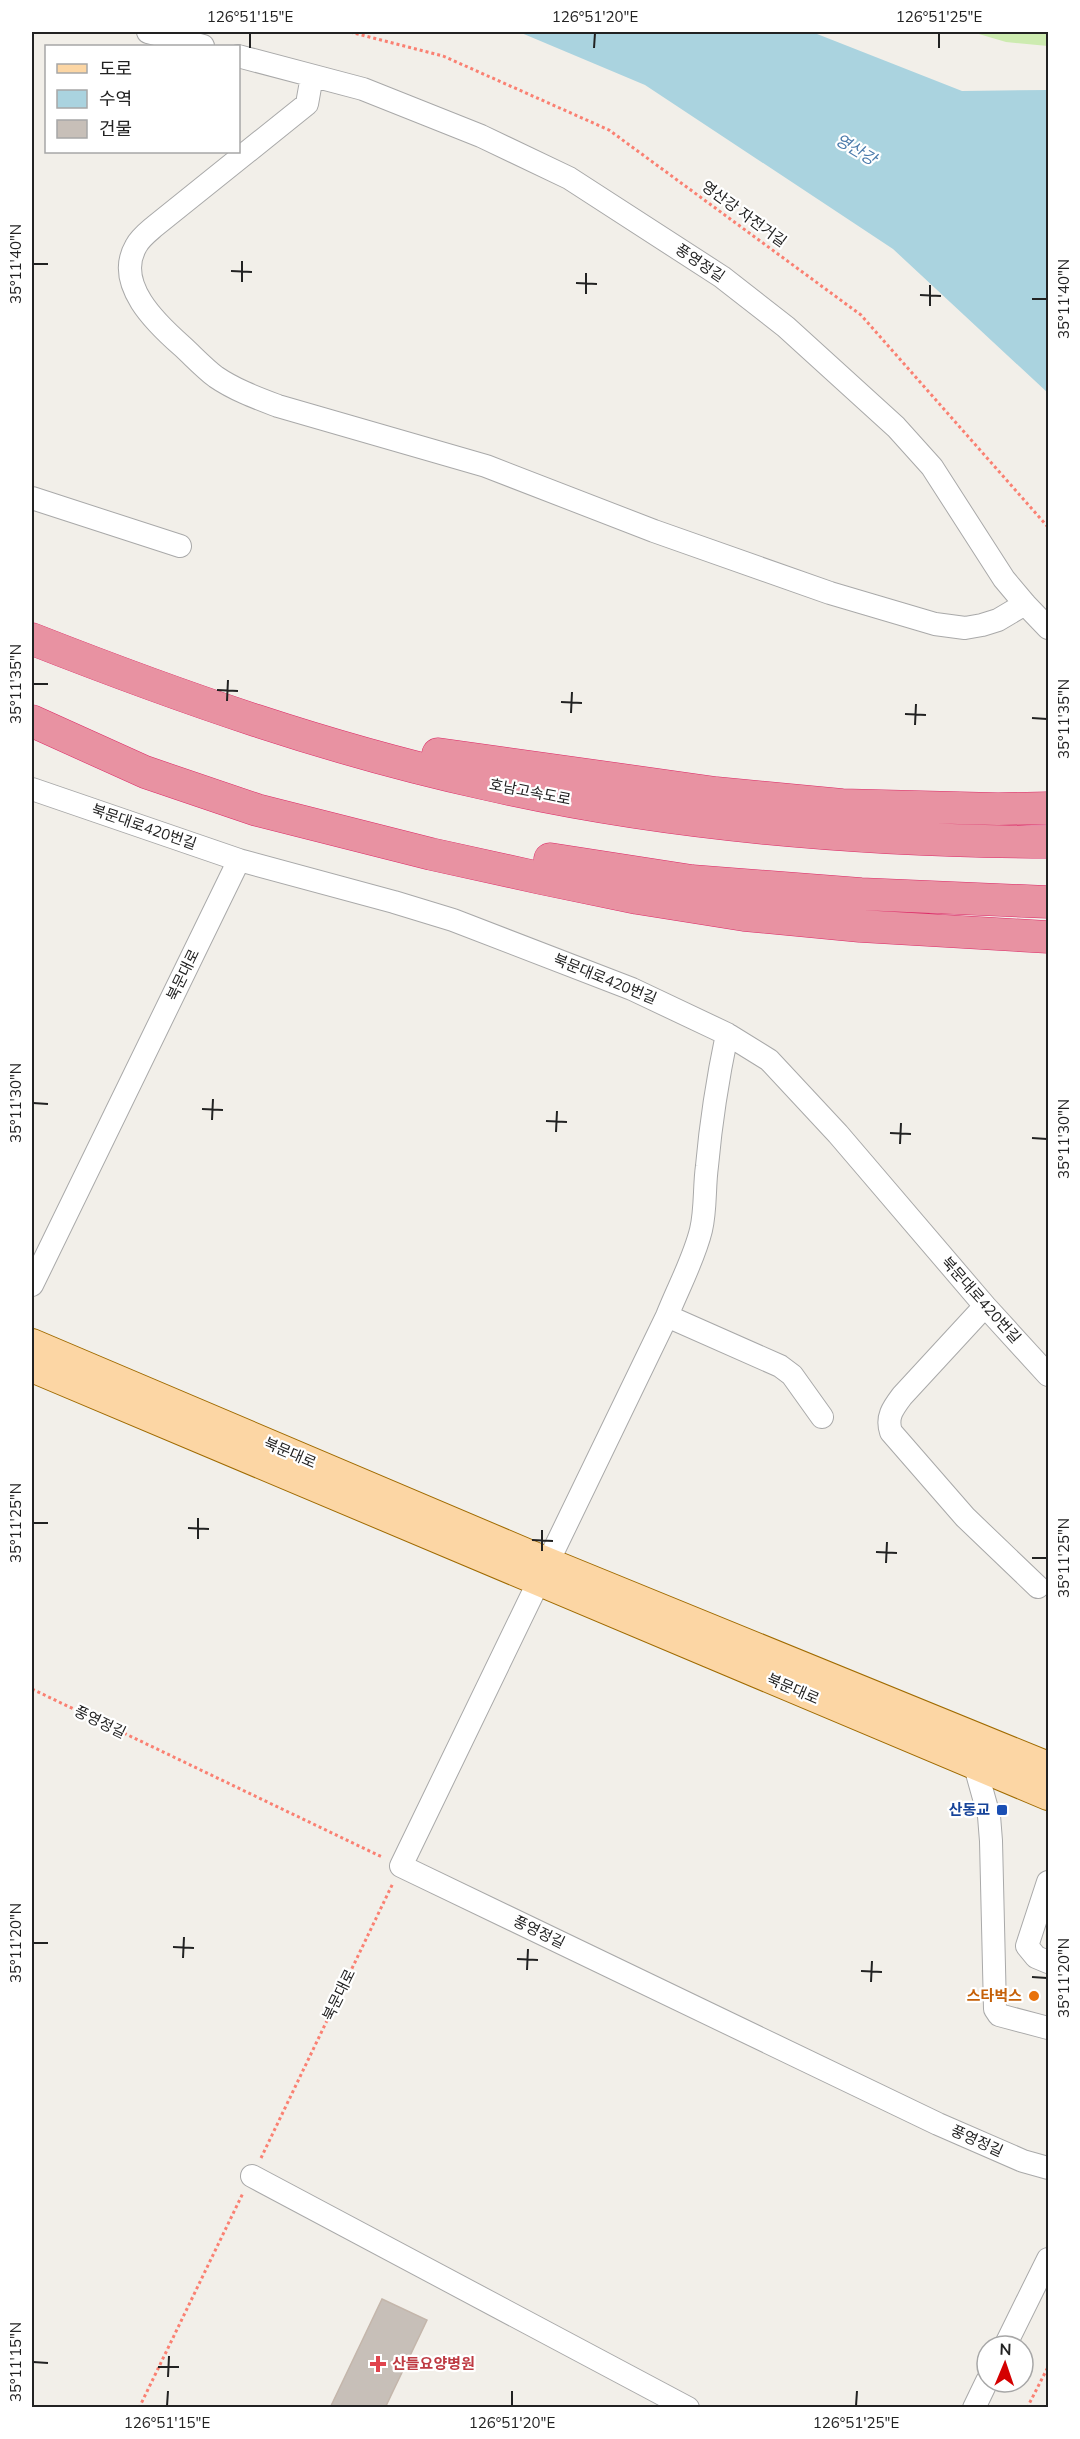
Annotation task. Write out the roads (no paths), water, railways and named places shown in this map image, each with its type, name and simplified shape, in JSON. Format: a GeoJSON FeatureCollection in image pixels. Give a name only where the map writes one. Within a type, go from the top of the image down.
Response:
{"type":"FeatureCollection","features":[{"type":"Feature","properties":{"kind":"highway"},"geometry":{"type":"LineString","coordinates":[[32,620],[86,642],[334,728],[448,756],[716,793],[842,805],[1048,808]]}},
{"type":"Feature","properties":{"kind":"highway","name":"호남고속도로"},"geometry":{"type":"LineString","coordinates":[[32,639],[228,712],[327,743],[487,785],[659,815],[829,835],[944,841],[1048,842]]}},
{"type":"Feature","properties":{"kind":"highway"},"geometry":{"type":"LineString","coordinates":[[32,720],[274,797],[377,824],[574,864],[692,881],[861,894],[1048,902]]}},
{"type":"Feature","properties":{"kind":"highway"},"geometry":{"type":"LineString","coordinates":[[32,720],[145,772],[257,810],[431,854],[540,878],[637,898],[744,915],[860,926],[1048,937]]}},
{"type":"Feature","properties":{"kind":"main road","name":"북문대로"},"geometry":{"type":"LineString","coordinates":[[32,1343],[975,1766],[1048,1796]]}},
{"type":"Feature","properties":{"kind":"main road","name":"북문대로"},"geometry":{"type":"LineString","coordinates":[[32,1368],[543,1572],[1048,1766]]}},
{"type":"Feature","properties":{"kind":"street"},"geometry":{"type":"LineString","coordinates":[[148,32],[199,45]]}},
{"type":"Feature","properties":{"kind":"street","name":"풍영정길"},"geometry":{"type":"LineString","coordinates":[[240,57],[363,89],[481,136],[569,178],[722,277],[786,327],[896,427],[932,467],[1004,579],[1048,628]]}},
{"type":"Feature","properties":{"kind":"street"},"geometry":{"type":"LineString","coordinates":[[312,76],[307,104],[154,226],[142,238],[132,254],[131,272],[141,304],[153,321],[216,377],[246,394],[278,406],[486,466],[830,593],[935,624],[965,628],[982,625],[998,620],[1025,604]]}},
{"type":"Feature","properties":{"kind":"street"},"geometry":{"type":"LineString","coordinates":[[32,498],[180,546]]}},
{"type":"Feature","properties":{"kind":"street","name":"북문대로420번길"},"geometry":{"type":"LineString","coordinates":[[32,789],[239,860],[453,920],[632,989],[727,1034],[769,1060],[838,1134],[985,1306],[1048,1375]]}},
{"type":"Feature","properties":{"kind":"street","name":"북문대로"},"geometry":{"type":"LineString","coordinates":[[32,1285],[239,860]]}},
{"type":"Feature","properties":{"kind":"street"},"geometry":{"type":"LineString","coordinates":[[543,1572],[667,1316],[701,1232],[705,1210],[706,1166],[717,1079],[727,1034]]}},
{"type":"Feature","properties":{"kind":"street"},"geometry":{"type":"LineString","coordinates":[[985,1306],[902,1396],[891,1411],[889,1427],[965,1517],[1038,1587]]}},
{"type":"Feature","properties":{"kind":"street"},"geometry":{"type":"LineString","coordinates":[[667,1316],[780,1366],[792,1375],[822,1417]]}},
{"type":"Feature","properties":{"kind":"street","name":"풍영정길"},"geometry":{"type":"LineString","coordinates":[[543,1572],[401,1866],[938,2124],[1023,2161],[1048,2168]]}},
{"type":"Feature","properties":{"kind":"street"},"geometry":{"type":"LineString","coordinates":[[975,1766],[989,1816],[991,1840],[995,2009],[999,2015],[1048,2028]]}},
{"type":"Feature","properties":{"kind":"street"},"geometry":{"type":"LineString","coordinates":[[1048,1882],[1027,1946],[1036,1957],[1048,1962]]}},
{"type":"Feature","properties":{"kind":"street"},"geometry":{"type":"LineString","coordinates":[[252,2176],[688,2408]]}},
{"type":"Feature","properties":{"kind":"street"},"geometry":{"type":"LineString","coordinates":[[1011,2334],[1048,2259]]}},
{"type":"Feature","properties":{"kind":"street"},"geometry":{"type":"LineString","coordinates":[[974,2408],[981,2394]]}},
{"type":"Feature","properties":{"kind":"water","name":"영산강"},"geometry":{"type":"Polygon","coordinates":[[[519,32],[812,32],[962,91],[1048,90],[1048,393],[893,249],[645,85],[519,32]]]}},
{"type":"Feature","properties":{"kind":"place","name":"산동교"},"geometry":{"type":"Point","coordinates":[1002,1810]}},
{"type":"Feature","properties":{"kind":"place","name":"스타벅스"},"geometry":{"type":"Point","coordinates":[1034,1996]}},
{"type":"Feature","properties":{"kind":"place","name":"산들요양병원"},"geometry":{"type":"Point","coordinates":[378,2364]}}]}
